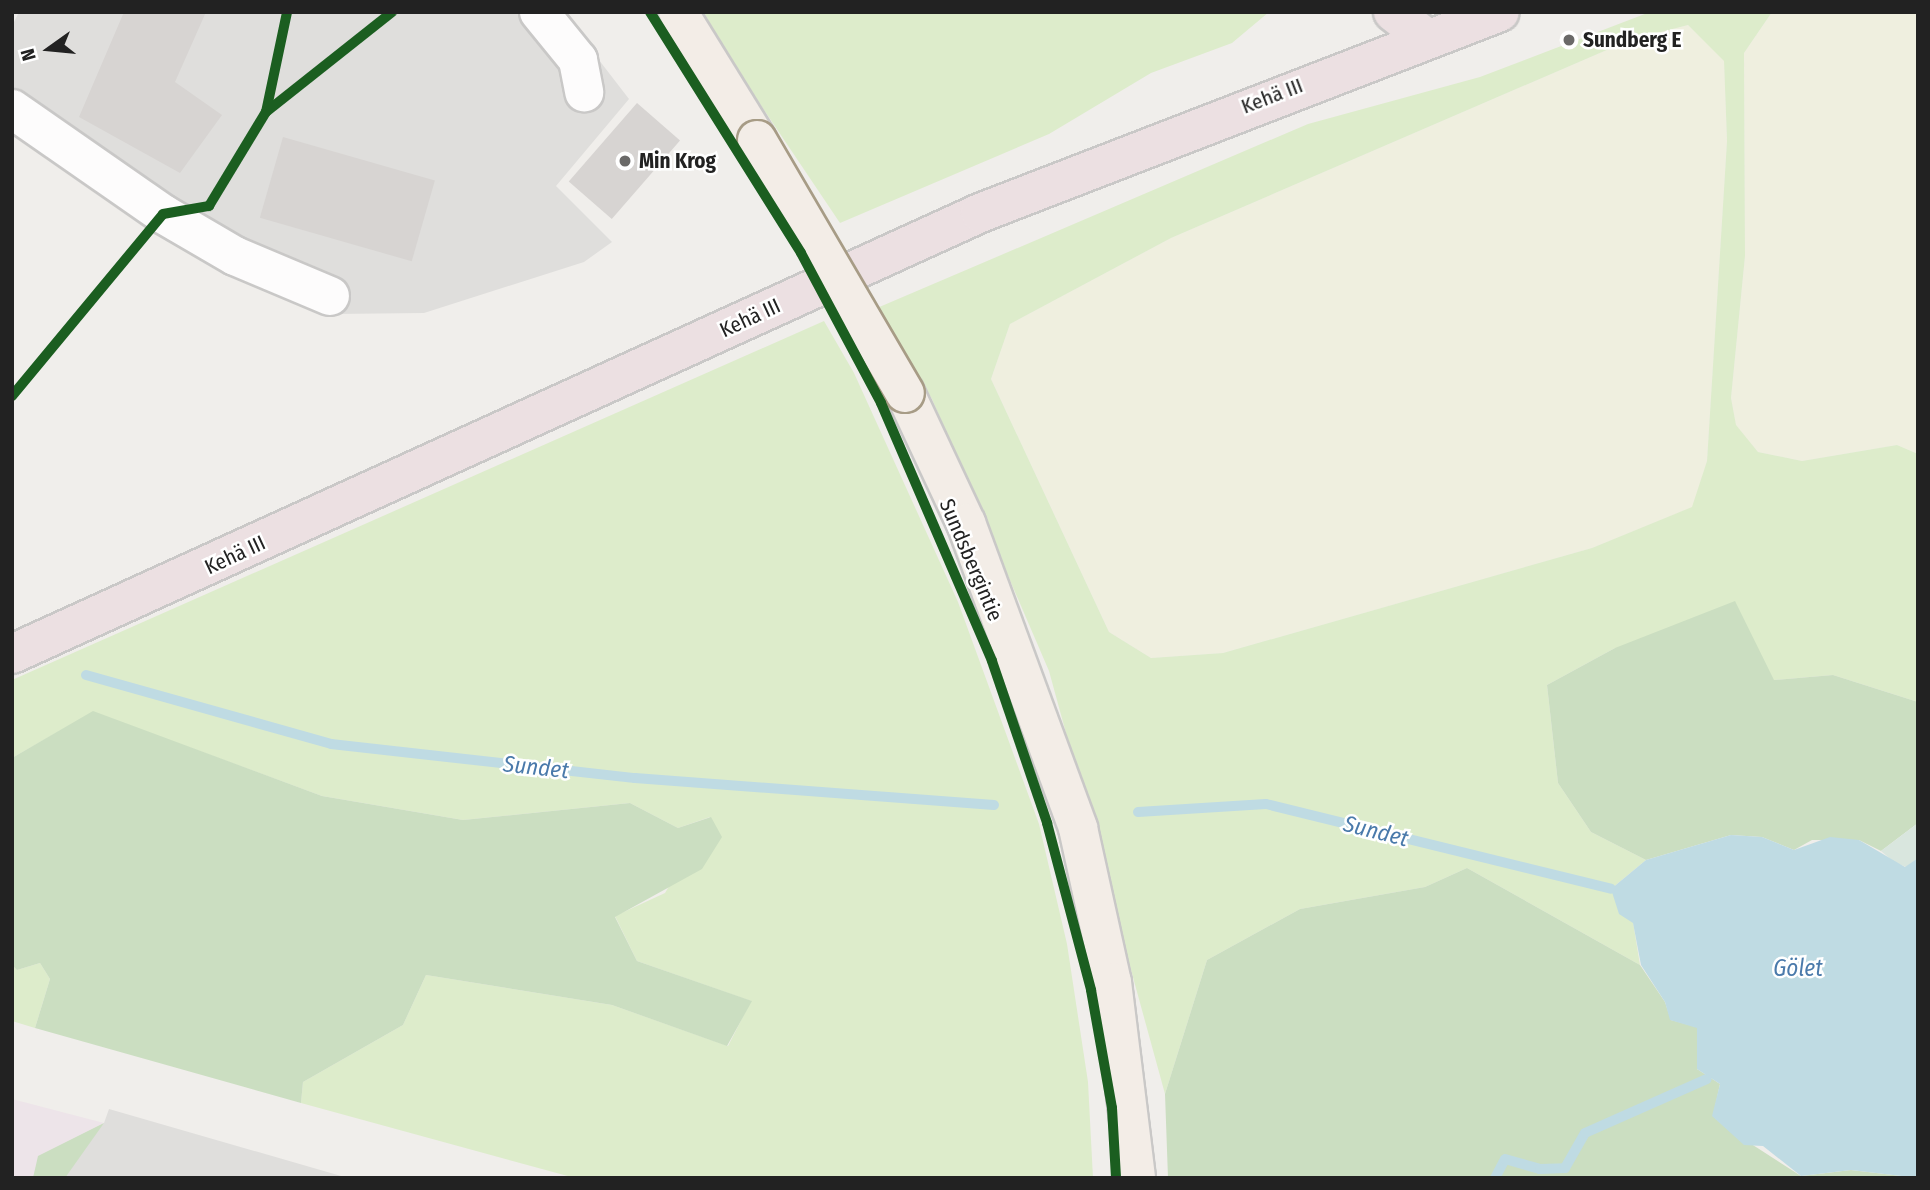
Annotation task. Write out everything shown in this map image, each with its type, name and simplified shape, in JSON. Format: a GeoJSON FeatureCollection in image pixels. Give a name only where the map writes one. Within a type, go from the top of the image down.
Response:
{"type":"FeatureCollection","features":[{"type":"Feature","properties":{"kind":"highway"},"geometry":{"type":"LineString","coordinates":[[1394,12],[1421,25]]}},
{"type":"Feature","properties":{"kind":"highway","name":"Kehä III"},"geometry":{"type":"LineString","coordinates":[[12,654],[980,213],[1421,25],[1500,12]]}},
{"type":"Feature","properties":{"kind":"main road","name":"Sundsbergintie"},"geometry":{"type":"LineString","coordinates":[[678,12],[757,140],[905,393],[966,523],[1078,828],[1112,982],[1136,1178]]}},
{"type":"Feature","properties":{"kind":"lane"},"geometry":{"type":"LineString","coordinates":[[539,12],[578,60],[584,92]]}},
{"type":"Feature","properties":{"kind":"lane"},"geometry":{"type":"LineString","coordinates":[[12,109],[163,214],[235,256],[330,296]]}},
{"type":"Feature","properties":{"kind":"shaded area"},"geometry":{"type":"Polygon","coordinates":[[[19,12],[562,12],[629,99],[556,186],[612,242],[584,262],[424,313],[333,314],[12,130],[12,26],[19,12]]]}},
{"type":"Feature","properties":{"kind":"shaded area"},"geometry":{"type":"Polygon","coordinates":[[[1918,823],[1918,858],[1906,867],[1894,862],[1881,851],[1918,823]]]}},
{"type":"Feature","properties":{"kind":"shaded area"},"geometry":{"type":"Polygon","coordinates":[[[12,1099],[104,1123],[39,1156],[33,1178],[12,1178],[12,1099]]]}},
{"type":"Feature","properties":{"kind":"shaded area"},"geometry":{"type":"Polygon","coordinates":[[[109,1109],[348,1178],[32,1178],[38,1156],[104,1123],[109,1109]]]}},
{"type":"Feature","properties":{"kind":"green space"},"geometry":{"type":"Polygon","coordinates":[[[704,12],[1269,12],[1232,43],[1151,73],[1049,134],[840,223],[721,46],[704,12]]]}},
{"type":"Feature","properties":{"kind":"green space"},"geometry":{"type":"Polygon","coordinates":[[[1650,12],[1772,12],[1744,53],[1745,256],[1731,398],[1736,425],[1758,452],[1802,461],[1897,445],[1918,454],[1918,702],[1833,675],[1774,680],[1615,648],[1547,685],[1558,783],[1591,832],[1646,860],[1611,889],[1633,922],[1640,965],[1467,868],[1425,887],[1300,909],[1207,960],[1165,1094],[1049,671],[932,399],[877,308],[1308,124],[1480,77],[1650,12]],[[1688,25],[1630,40],[1171,238],[1010,324],[991,379],[1109,632],[1151,658],[1223,653],[1592,548],[1692,507],[1707,461],[1727,141],[1724,61],[1688,25]]]}},
{"type":"Feature","properties":{"kind":"green space"},"geometry":{"type":"Polygon","coordinates":[[[1772,12],[1918,12],[1918,454],[1897,445],[1802,461],[1758,452],[1736,426],[1731,398],[1745,256],[1744,53],[1772,12]]]}},
{"type":"Feature","properties":{"kind":"green space"},"geometry":{"type":"Polygon","coordinates":[[[1688,25],[1724,60],[1727,141],[1707,461],[1693,507],[1592,548],[1223,653],[1151,658],[1109,632],[991,379],[1010,324],[1171,238],[1630,40],[1688,25]]]}},
{"type":"Feature","properties":{"kind":"green space"},"geometry":{"type":"Polygon","coordinates":[[[824,321],[854,373],[958,602],[1039,824],[1067,944],[1088,1082],[1093,1178],[575,1178],[301,1103],[303,1082],[403,1025],[426,975],[612,1005],[728,1046],[751,1001],[637,961],[615,916],[665,893],[710,817],[678,828],[630,803],[463,820],[322,796],[93,712],[12,758],[12,680],[824,321]]]}},
{"type":"Feature","properties":{"kind":"green space"},"geometry":{"type":"Polygon","coordinates":[[[1735,601],[1774,680],[1833,675],[1918,702],[1918,823],[1881,851],[1859,840],[1812,840],[1794,850],[1762,837],[1731,835],[1646,860],[1591,832],[1558,783],[1547,685],[1615,648],[1735,601]]]}},
{"type":"Feature","properties":{"kind":"green space"},"geometry":{"type":"Polygon","coordinates":[[[93,711],[322,796],[463,820],[630,803],[678,828],[711,817],[722,837],[702,869],[615,917],[637,961],[752,1001],[727,1046],[612,1005],[426,975],[403,1025],[303,1082],[301,1103],[35,1028],[50,979],[40,963],[17,970],[12,965],[12,758],[93,711]]]}},
{"type":"Feature","properties":{"kind":"green space"},"geometry":{"type":"Polygon","coordinates":[[[1467,868],[1640,965],[1665,1002],[1671,1020],[1697,1027],[1697,1069],[1720,1084],[1713,1116],[1725,1127],[1801,1176],[1851,1170],[1918,1178],[1168,1178],[1165,1094],[1207,960],[1300,909],[1425,887],[1467,868]]]}},
{"type":"Feature","properties":{"kind":"green space"},"geometry":{"type":"Polygon","coordinates":[[[40,963],[50,979],[35,1028],[12,1021],[12,965],[17,970],[40,963]]]}},
{"type":"Feature","properties":{"kind":"green space"},"geometry":{"type":"Polygon","coordinates":[[[104,1123],[65,1178],[33,1178],[38,1156],[104,1123]]]}},
{"type":"Feature","properties":{"kind":"water","name":"Gölet"},"geometry":{"type":"Polygon","coordinates":[[[1731,835],[1762,837],[1794,850],[1830,837],[1859,840],[1905,867],[1918,858],[1918,1178],[1851,1170],[1801,1176],[1763,1146],[1744,1145],[1712,1116],[1720,1084],[1697,1069],[1697,1028],[1670,1020],[1665,1002],[1641,965],[1633,923],[1619,914],[1611,889],[1646,860],[1731,835]]]}},
{"type":"Feature","properties":{"kind":"building"},"geometry":{"type":"Polygon","coordinates":[[[124,12],[206,12],[175,82],[222,115],[180,173],[79,117],[124,12]]]}},
{"type":"Feature","properties":{"kind":"building","name":"Min Krog"},"geometry":{"type":"Polygon","coordinates":[[[637,103],[680,140],[612,219],[569,181],[637,103]]]}},
{"type":"Feature","properties":{"kind":"building"},"geometry":{"type":"Polygon","coordinates":[[[283,137],[435,181],[412,261],[260,218],[283,137]]]}},
{"type":"Feature","properties":{"kind":"waterway","name":"Sundet"},"geometry":{"type":"LineString","coordinates":[[86,675],[331,744],[635,778],[994,805]]}},
{"type":"Feature","properties":{"kind":"waterway","name":"Sundet"},"geometry":{"type":"LineString","coordinates":[[1138,812],[1266,804],[1611,889]]}},
{"type":"Feature","properties":{"kind":"waterway"},"geometry":{"type":"LineString","coordinates":[[1495,1178],[1505,1159],[1540,1169],[1565,1168],[1585,1133],[1707,1079]]}},
{"type":"Feature","properties":{"kind":"cycle path"},"geometry":{"type":"LineString","coordinates":[[266,112],[287,12]]}},
{"type":"Feature","properties":{"kind":"cycle path"},"geometry":{"type":"LineString","coordinates":[[12,396],[163,214],[209,206],[266,112],[392,12]]}},
{"type":"Feature","properties":{"kind":"cycle path"},"geometry":{"type":"LineString","coordinates":[[650,12],[801,253],[881,403],[992,661],[1047,823],[1091,990],[1112,1108],[1116,1178]]}},
{"type":"Feature","properties":{"kind":"place","name":"Sundberg E"},"geometry":{"type":"Point","coordinates":[1569,40]}},
{"type":"Feature","properties":{"kind":"place","name":"Min Krog"},"geometry":{"type":"Point","coordinates":[625,161]}}]}
